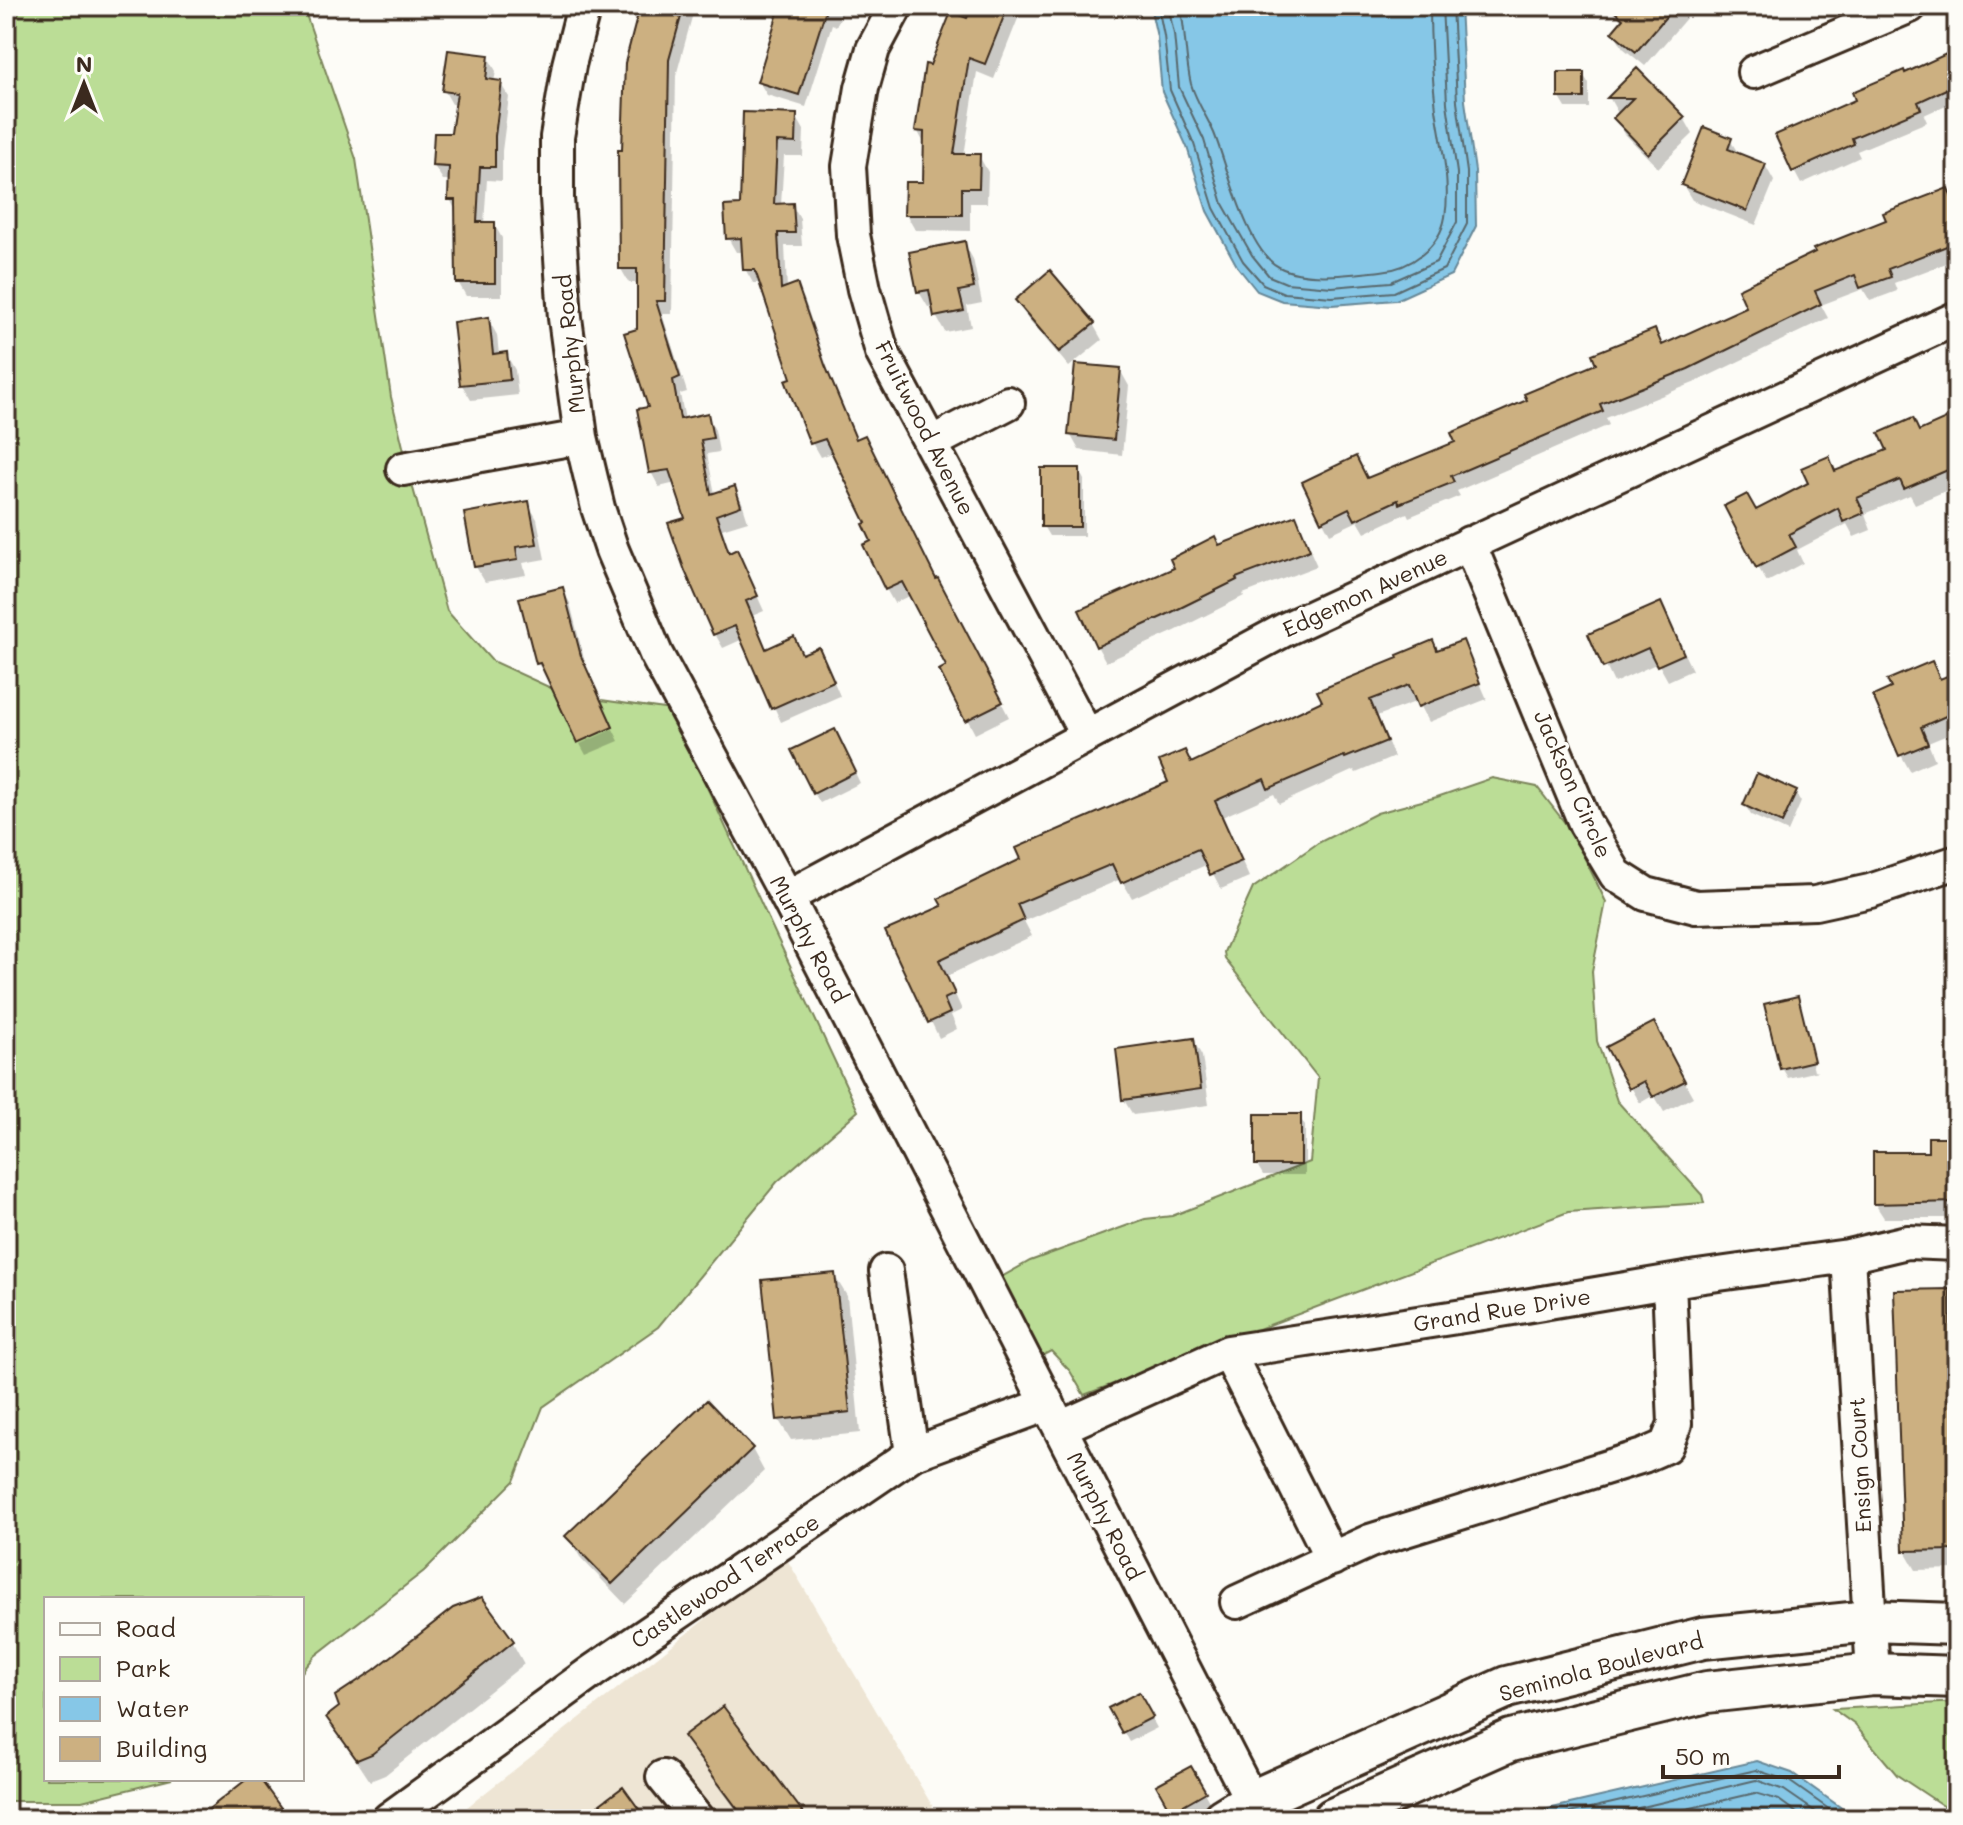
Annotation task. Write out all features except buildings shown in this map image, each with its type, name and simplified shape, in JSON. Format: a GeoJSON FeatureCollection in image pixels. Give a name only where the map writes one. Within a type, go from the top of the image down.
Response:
{"type":"FeatureCollection","features":[{"type":"Feature","properties":{"kind":"main road","name":"Seminola Boulevard"},"geometry":{"type":"LineString","coordinates":[[1246,1813],[1507,1687],[1703,1638],[1870,1621],[1957,1624]]}},
{"type":"Feature","properties":{"kind":"main road"},"geometry":{"type":"LineString","coordinates":[[1333,1819],[1511,1740],[1707,1692],[1873,1674],[1957,1677]]}},
{"type":"Feature","properties":{"kind":"street","name":"Murphy Road"},"geometry":{"type":"LineString","coordinates":[[584,6],[569,65],[557,137],[557,198],[565,318],[581,437],[612,550],[656,654],[787,897],[1054,1416],[1246,1813]]}},
{"type":"Feature","properties":{"kind":"street","name":"Fruitwood Avenue"},"geometry":{"type":"LineString","coordinates":[[896,6],[873,49],[862,88],[849,166],[853,235],[864,289],[882,352],[1087,736]]}},
{"type":"Feature","properties":{"kind":"street"},"geometry":{"type":"LineString","coordinates":[[1754,72],[1910,6]]}},
{"type":"Feature","properties":{"kind":"street","name":"Edgemon Avenue"},"geometry":{"type":"LineString","coordinates":[[787,897],[1286,629],[1957,318]]}},
{"type":"Feature","properties":{"kind":"street"},"geometry":{"type":"LineString","coordinates":[[931,443],[1008,403]]}},
{"type":"Feature","properties":{"kind":"street"},"geometry":{"type":"LineString","coordinates":[[403,469],[581,437]]}},
{"type":"Feature","properties":{"kind":"street","name":"Jackson Circle"},"geometry":{"type":"LineString","coordinates":[[1469,543],[1585,823],[1616,875],[1646,894],[1696,907],[1815,903],[1870,891],[1957,862]]}},
{"type":"Feature","properties":{"kind":"street","name":"Grand Rue Drive"},"geometry":{"type":"LineString","coordinates":[[1054,1416],[1228,1352],[1848,1256],[1907,1242],[1957,1244]]}},
{"type":"Feature","properties":{"kind":"street","name":"Ensign Court"},"geometry":{"type":"LineString","coordinates":[[1848,1256],[1873,1674]]}},
{"type":"Feature","properties":{"kind":"street"},"geometry":{"type":"LineString","coordinates":[[886,1271],[912,1454]]}},
{"type":"Feature","properties":{"kind":"street"},"geometry":{"type":"LineString","coordinates":[[1237,1602],[1370,1541],[1643,1456],[1666,1446],[1675,1424],[1669,1282]]}},
{"type":"Feature","properties":{"kind":"street"},"geometry":{"type":"LineString","coordinates":[[1228,1352],[1332,1559]]}},
{"type":"Feature","properties":{"kind":"street","name":"Castlewood Terrace"},"geometry":{"type":"LineString","coordinates":[[389,1819],[593,1671],[912,1454],[1054,1416]]}},
{"type":"Feature","properties":{"kind":"street"},"geometry":{"type":"LineString","coordinates":[[663,1777],[697,1819]]}},
{"type":"Feature","properties":{"kind":"shaded area"},"geometry":{"type":"Polygon","coordinates":[[[785,1556],[940,1819],[452,1819],[785,1556]]]}},
{"type":"Feature","properties":{"kind":"green space"},"geometry":{"type":"Polygon","coordinates":[[[6,6],[303,6],[356,159],[391,397],[405,455],[389,458],[393,484],[411,481],[447,611],[492,661],[566,695],[671,710],[858,1111],[777,1182],[658,1327],[543,1407],[514,1481],[424,1571],[315,1656],[304,1670],[304,1597],[44,1597],[44,1781],[164,1781],[82,1801],[6,1801],[6,6]]]}},
{"type":"Feature","properties":{"kind":"green space"},"geometry":{"type":"Polygon","coordinates":[[[1492,778],[1537,787],[1572,832],[1606,902],[1592,971],[1597,1041],[1617,1101],[1702,1195],[1704,1203],[1568,1212],[1084,1395],[1070,1371],[1051,1351],[1038,1358],[998,1279],[1030,1261],[1145,1219],[1172,1216],[1310,1162],[1318,1078],[1225,959],[1224,952],[1253,888],[1318,843],[1377,813],[1492,778]]]}},
{"type":"Feature","properties":{"kind":"green space"},"geometry":{"type":"Polygon","coordinates":[[[1957,1702],[1957,1815],[1897,1775],[1855,1725],[1833,1709],[1957,1702]]]}},
{"type":"Feature","properties":{"kind":"water"},"geometry":{"type":"Polygon","coordinates":[[[1150,6],[1460,6],[1465,101],[1475,171],[1476,226],[1451,275],[1396,300],[1332,305],[1282,301],[1257,291],[1237,266],[1207,211],[1187,147],[1162,92],[1157,37],[1150,6]]]}},
{"type":"Feature","properties":{"kind":"water"},"geometry":{"type":"Polygon","coordinates":[[[1757,1761],[1792,1773],[1857,1819],[1521,1819],[1535,1812],[1757,1761]]]}}]}
